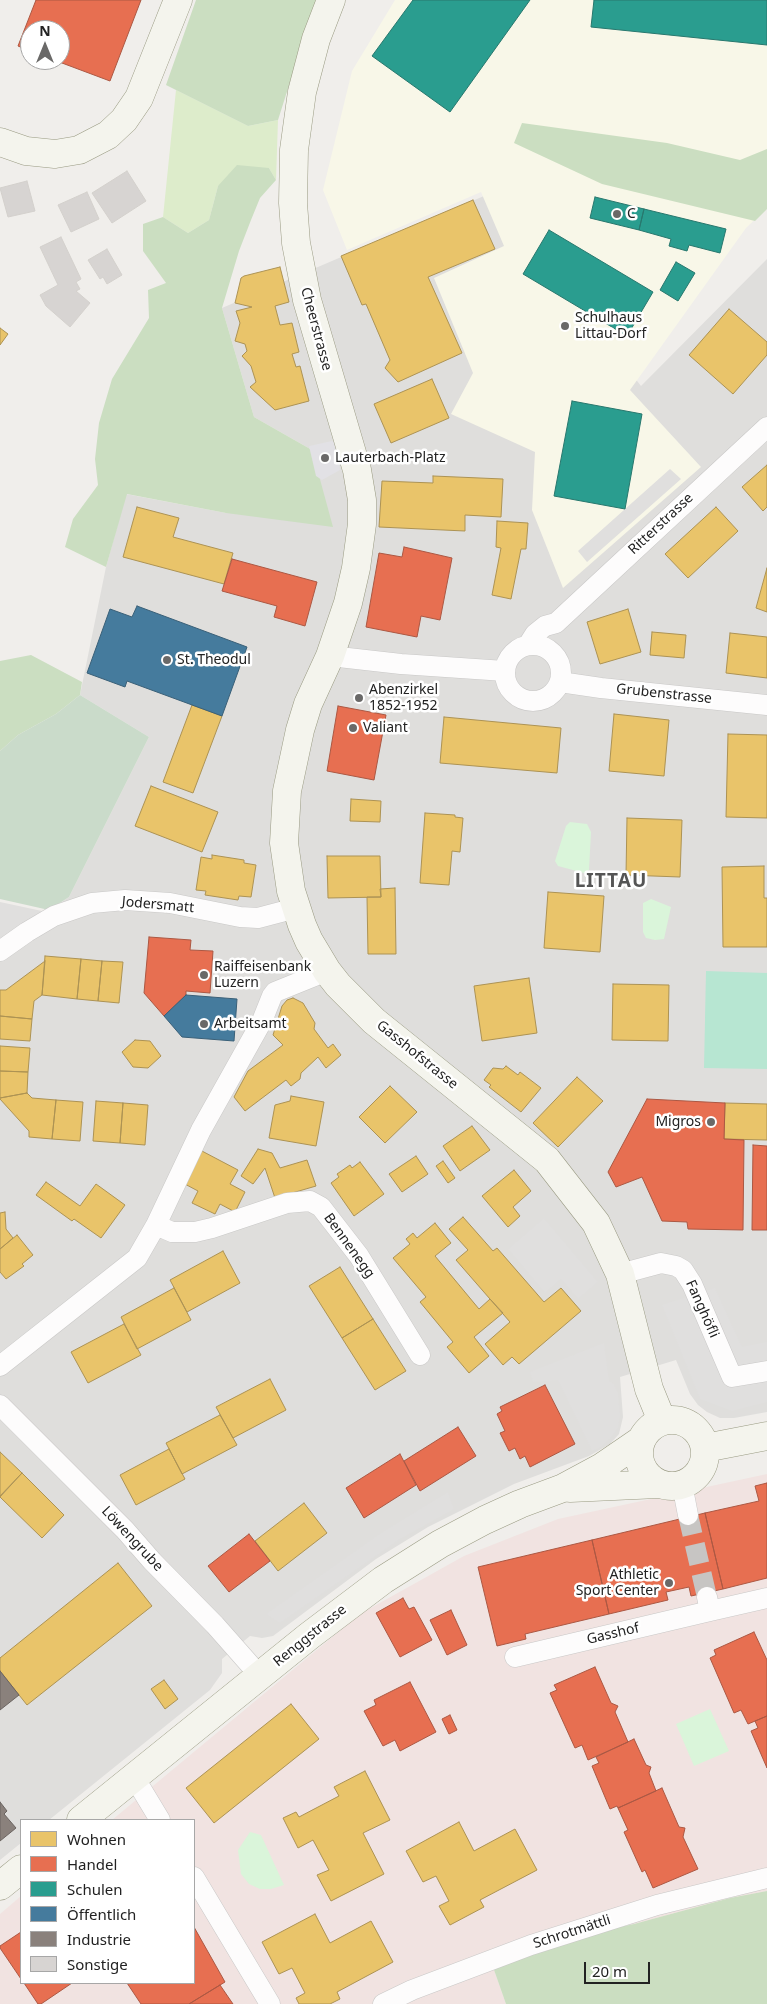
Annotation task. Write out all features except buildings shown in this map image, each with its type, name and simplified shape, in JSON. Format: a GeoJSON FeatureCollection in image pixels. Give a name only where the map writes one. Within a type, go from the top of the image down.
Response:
{"type":"FeatureCollection","features":[{"type":"Feature","properties":{"kind":"street"},"geometry":{"type":"LineString","coordinates":[[0,142],[26,152],[55,154],[79,150],[108,135],[124,120],[139,98],[178,0]]}},
{"type":"Feature","properties":{"kind":"street","name":"Cheerstrasse"},"geometry":{"type":"LineString","coordinates":[[330,656],[348,603],[356,568],[361,534],[362,500],[355,460],[334,396],[307,300],[296,243],[293,203],[294,150],[302,92],[316,39],[331,0]]}},
{"type":"Feature","properties":{"kind":"street","name":"Ritterstrasse"},"geometry":{"type":"LineString","coordinates":[[528,645],[535,634],[545,626],[556,623],[767,426]]}},
{"type":"Feature","properties":{"kind":"street"},"geometry":{"type":"LineString","coordinates":[[554,654],[556,623]]}},
{"type":"Feature","properties":{"kind":"street"},"geometry":{"type":"LineString","coordinates":[[528,645],[543,646],[554,654],[560,662],[562,672],[556,690],[550,696],[532,702],[515,696],[505,680],[505,671],[510,657],[528,645]]}},
{"type":"Feature","properties":{"kind":"street"},"geometry":{"type":"LineString","coordinates":[[330,656],[401,664],[505,671]]}},
{"type":"Feature","properties":{"kind":"street","name":"Gasshofstrasse"},"geometry":{"type":"LineString","coordinates":[[330,656],[308,704],[300,730],[287,790],[284,819],[285,859],[296,908],[309,941],[338,985],[374,1021],[547,1160],[596,1223],[620,1274],[649,1389],[662,1421]]}},
{"type":"Feature","properties":{"kind":"street","name":"Grubenstrasse"},"geometry":{"type":"LineString","coordinates":[[560,682],[767,705]]}},
{"type":"Feature","properties":{"kind":"street","name":"Jodersmatt"},"geometry":{"type":"LineString","coordinates":[[0,951],[54,916],[92,903],[125,900],[170,903],[240,918],[258,918],[296,908]]}},
{"type":"Feature","properties":{"kind":"street"},"geometry":{"type":"LineString","coordinates":[[0,1366],[137,1258],[156,1225],[201,1130],[262,1021],[272,996],[275,992],[327,971]]}},
{"type":"Feature","properties":{"kind":"street","name":"Bennenegg"},"geometry":{"type":"LineString","coordinates":[[156,1225],[172,1232],[195,1232],[287,1203],[310,1201],[321,1207],[359,1256],[420,1355]]}},
{"type":"Feature","properties":{"kind":"street","name":"Fanghöfli"},"geometry":{"type":"LineString","coordinates":[[620,1274],[661,1263],[676,1266],[683,1270],[692,1284],[732,1377],[767,1371]]}},
{"type":"Feature","properties":{"kind":"street","name":"Löwengrube"},"geometry":{"type":"LineString","coordinates":[[0,1405],[125,1530],[152,1561],[215,1625],[260,1676]]}},
{"type":"Feature","properties":{"kind":"street"},"geometry":{"type":"LineString","coordinates":[[673,1419],[684,1422],[693,1427],[700,1436],[705,1448],[703,1465],[691,1480],[670,1484],[649,1477],[641,1465],[638,1455],[640,1441],[652,1426],[662,1421],[673,1419]]}},
{"type":"Feature","properties":{"kind":"street"},"geometry":{"type":"LineString","coordinates":[[705,1448],[767,1436]]}},
{"type":"Feature","properties":{"kind":"street","name":"Renggstrasse"},"geometry":{"type":"LineString","coordinates":[[82,1819],[339,1612],[383,1580],[422,1555],[485,1520],[520,1504],[563,1488],[602,1467],[640,1441]]}},
{"type":"Feature","properties":{"kind":"street"},"geometry":{"type":"LineString","coordinates":[[670,1484],[688,1515]]}},
{"type":"Feature","properties":{"kind":"street","name":"Renggstrasse"},"geometry":{"type":"LineString","coordinates":[[563,1488],[670,1484]]}},
{"type":"Feature","properties":{"kind":"street","name":"Gasshof"},"geometry":{"type":"LineString","coordinates":[[515,1658],[708,1604],[767,1598]]}},
{"type":"Feature","properties":{"kind":"street"},"geometry":{"type":"LineString","coordinates":[[134,1777],[159,1819]]}},
{"type":"Feature","properties":{"kind":"street"},"geometry":{"type":"LineString","coordinates":[[0,1886],[20,1870]]}},
{"type":"Feature","properties":{"kind":"street","name":"Schrotmättli"},"geometry":{"type":"LineString","coordinates":[[383,2004],[412,1990],[531,1945],[657,1905],[767,1878]]}},
{"type":"Feature","properties":{"kind":"street"},"geometry":{"type":"LineString","coordinates":[[195,1879],[270,2004]]}},
{"type":"Feature","properties":{"kind":"shaded area","name":"Schulhaus Littau-Dorf"},"geometry":{"type":"Polygon","coordinates":[[[395,0],[767,0],[767,208],[746,228],[630,390],[701,467],[563,588],[532,510],[535,452],[451,414],[473,373],[434,278],[504,246],[481,192],[347,250],[323,190],[352,71],[395,0]]]}},
{"type":"Feature","properties":{"kind":"shaded area"},"geometry":{"type":"Polygon","coordinates":[[[491,193],[641,386],[767,259],[767,1412],[734,1418],[720,1418],[707,1412],[698,1405],[690,1394],[676,1360],[620,1377],[623,1417],[619,1434],[610,1444],[589,1456],[514,1484],[428,1527],[376,1559],[273,1636],[262,1638],[250,1636],[222,1659],[222,1673],[210,1690],[50,1819],[20,1819],[20,1844],[0,1860],[0,943],[69,897],[149,737],[80,695],[106,567],[126,494],[226,513],[312,450],[254,417],[222,308],[491,193]]]}},
{"type":"Feature","properties":{"kind":"shaded area","name":"Lauterbach-Platz"},"geometry":{"type":"Polygon","coordinates":[[[336,440],[340,470],[322,480],[316,476],[309,446],[336,440]]]}},
{"type":"Feature","properties":{"kind":"shaded area"},"geometry":{"type":"Polygon","coordinates":[[[670,469],[681,479],[587,562],[578,551],[670,469]]]}},
{"type":"Feature","properties":{"kind":"shaded area"},"geometry":{"type":"Polygon","coordinates":[[[0,902],[42,911],[0,940],[0,902]]]}},
{"type":"Feature","properties":{"kind":"shaded area"},"geometry":{"type":"Polygon","coordinates":[[[544,1218],[598,1282],[578,1299],[561,1279],[545,1293],[508,1249],[544,1218]]]}},
{"type":"Feature","properties":{"kind":"shaded area"},"geometry":{"type":"Polygon","coordinates":[[[715,1288],[742,1347],[767,1342],[767,1402],[732,1411],[700,1399],[662,1305],[715,1288]]]}},
{"type":"Feature","properties":{"kind":"shaded area"},"geometry":{"type":"Polygon","coordinates":[[[604,1343],[609,1381],[614,1384],[618,1393],[620,1416],[618,1428],[610,1439],[601,1447],[592,1451],[558,1380],[533,1382],[530,1372],[604,1343]]]}},
{"type":"Feature","properties":{"kind":"shaded area"},"geometry":{"type":"Polygon","coordinates":[[[767,1474],[767,1891],[730,1898],[634,1924],[579,1935],[493,1967],[506,2004],[0,2004],[0,1914],[20,1897],[20,1984],[195,1984],[195,1819],[113,1819],[360,1614],[464,1556],[558,1519],[767,1474]]]}},
{"type":"Feature","properties":{"kind":"shaded area"},"geometry":{"type":"Polygon","coordinates":[[[448,1492],[454,1509],[400,1539],[280,1623],[266,1614],[381,1533],[448,1492]]]}},
{"type":"Feature","properties":{"kind":"green space"},"geometry":{"type":"Polygon","coordinates":[[[196,0],[316,0],[278,120],[248,126],[166,85],[196,0]]]}},
{"type":"Feature","properties":{"kind":"green space"},"geometry":{"type":"Polygon","coordinates":[[[176,90],[248,126],[278,120],[276,180],[269,168],[218,186],[209,220],[188,233],[163,217],[176,90]]]}},
{"type":"Feature","properties":{"kind":"green space"},"geometry":{"type":"Polygon","coordinates":[[[522,123],[667,143],[740,160],[767,149],[767,209],[755,221],[602,184],[514,143],[522,123]]]}},
{"type":"Feature","properties":{"kind":"green space"},"geometry":{"type":"Polygon","coordinates":[[[237,165],[269,168],[276,180],[260,198],[239,251],[222,308],[254,417],[312,450],[333,527],[226,513],[127,494],[106,567],[65,547],[73,519],[98,485],[95,459],[99,423],[112,379],[149,318],[148,290],[166,283],[143,251],[143,224],[163,217],[188,233],[209,220],[218,186],[237,165]]]}},
{"type":"Feature","properties":{"kind":"green space"},"geometry":{"type":"Polygon","coordinates":[[[31,655],[82,682],[80,695],[56,714],[18,735],[0,751],[0,661],[31,655]]]}},
{"type":"Feature","properties":{"kind":"green space"},"geometry":{"type":"Polygon","coordinates":[[[80,695],[149,737],[69,897],[49,910],[0,899],[0,751],[18,735],[56,714],[80,695]]]}},
{"type":"Feature","properties":{"kind":"green space"},"geometry":{"type":"Polygon","coordinates":[[[570,822],[587,824],[591,832],[589,870],[584,873],[558,866],[555,861],[566,826],[570,822]]]}},
{"type":"Feature","properties":{"kind":"green space"},"geometry":{"type":"Polygon","coordinates":[[[651,899],[671,907],[664,939],[646,938],[643,932],[643,903],[651,899]]]}},
{"type":"Feature","properties":{"kind":"green space"},"geometry":{"type":"Polygon","coordinates":[[[706,971],[767,973],[767,1069],[704,1068],[706,971]]]}},
{"type":"Feature","properties":{"kind":"green space"},"geometry":{"type":"Polygon","coordinates":[[[710,1709],[729,1751],[694,1766],[676,1724],[710,1709]]]}},
{"type":"Feature","properties":{"kind":"green space"},"geometry":{"type":"Polygon","coordinates":[[[250,1832],[261,1835],[284,1885],[271,1889],[260,1889],[249,1884],[241,1874],[238,1850],[250,1832]]]}},
{"type":"Feature","properties":{"kind":"green space"},"geometry":{"type":"Polygon","coordinates":[[[767,1891],[767,2004],[506,2004],[493,1967],[579,1935],[634,1924],[730,1898],[767,1891]]]}},
{"type":"Feature","properties":{"kind":"tunnel"},"geometry":{"type":"LineString","coordinates":[[688,1515],[707,1597]]}},
{"type":"Feature","properties":{"kind":"place","name":"C"},"geometry":{"type":"Point","coordinates":[617,214]}},
{"type":"Feature","properties":{"kind":"place","name":"Schulhaus Littau-Dorf"},"geometry":{"type":"Point","coordinates":[565,326]}},
{"type":"Feature","properties":{"kind":"place","name":"Lauterbach-Platz"},"geometry":{"type":"Point","coordinates":[325,458]}},
{"type":"Feature","properties":{"kind":"place","name":"St. Theodul"},"geometry":{"type":"Point","coordinates":[167,660]}},
{"type":"Feature","properties":{"kind":"place","name":"Abenzirkel 1852-1952"},"geometry":{"type":"Point","coordinates":[359,698]}},
{"type":"Feature","properties":{"kind":"place","name":"Valiant"},"geometry":{"type":"Point","coordinates":[353,728]}},
{"type":"Feature","properties":{"kind":"place","name":"Raiffeisenbank Luzern"},"geometry":{"type":"Point","coordinates":[204,975]}},
{"type":"Feature","properties":{"kind":"place","name":"Arbeitsamt"},"geometry":{"type":"Point","coordinates":[204,1024]}},
{"type":"Feature","properties":{"kind":"place","name":"Migros"},"geometry":{"type":"Point","coordinates":[711,1122]}},
{"type":"Feature","properties":{"kind":"place","name":"Athletic Sport Center"},"geometry":{"type":"Point","coordinates":[669,1583]}},
{"type":"Feature","properties":{"kind":"district","name":"LITTAU"},"geometry":{"type":"Point","coordinates":[611,882]}}]}
